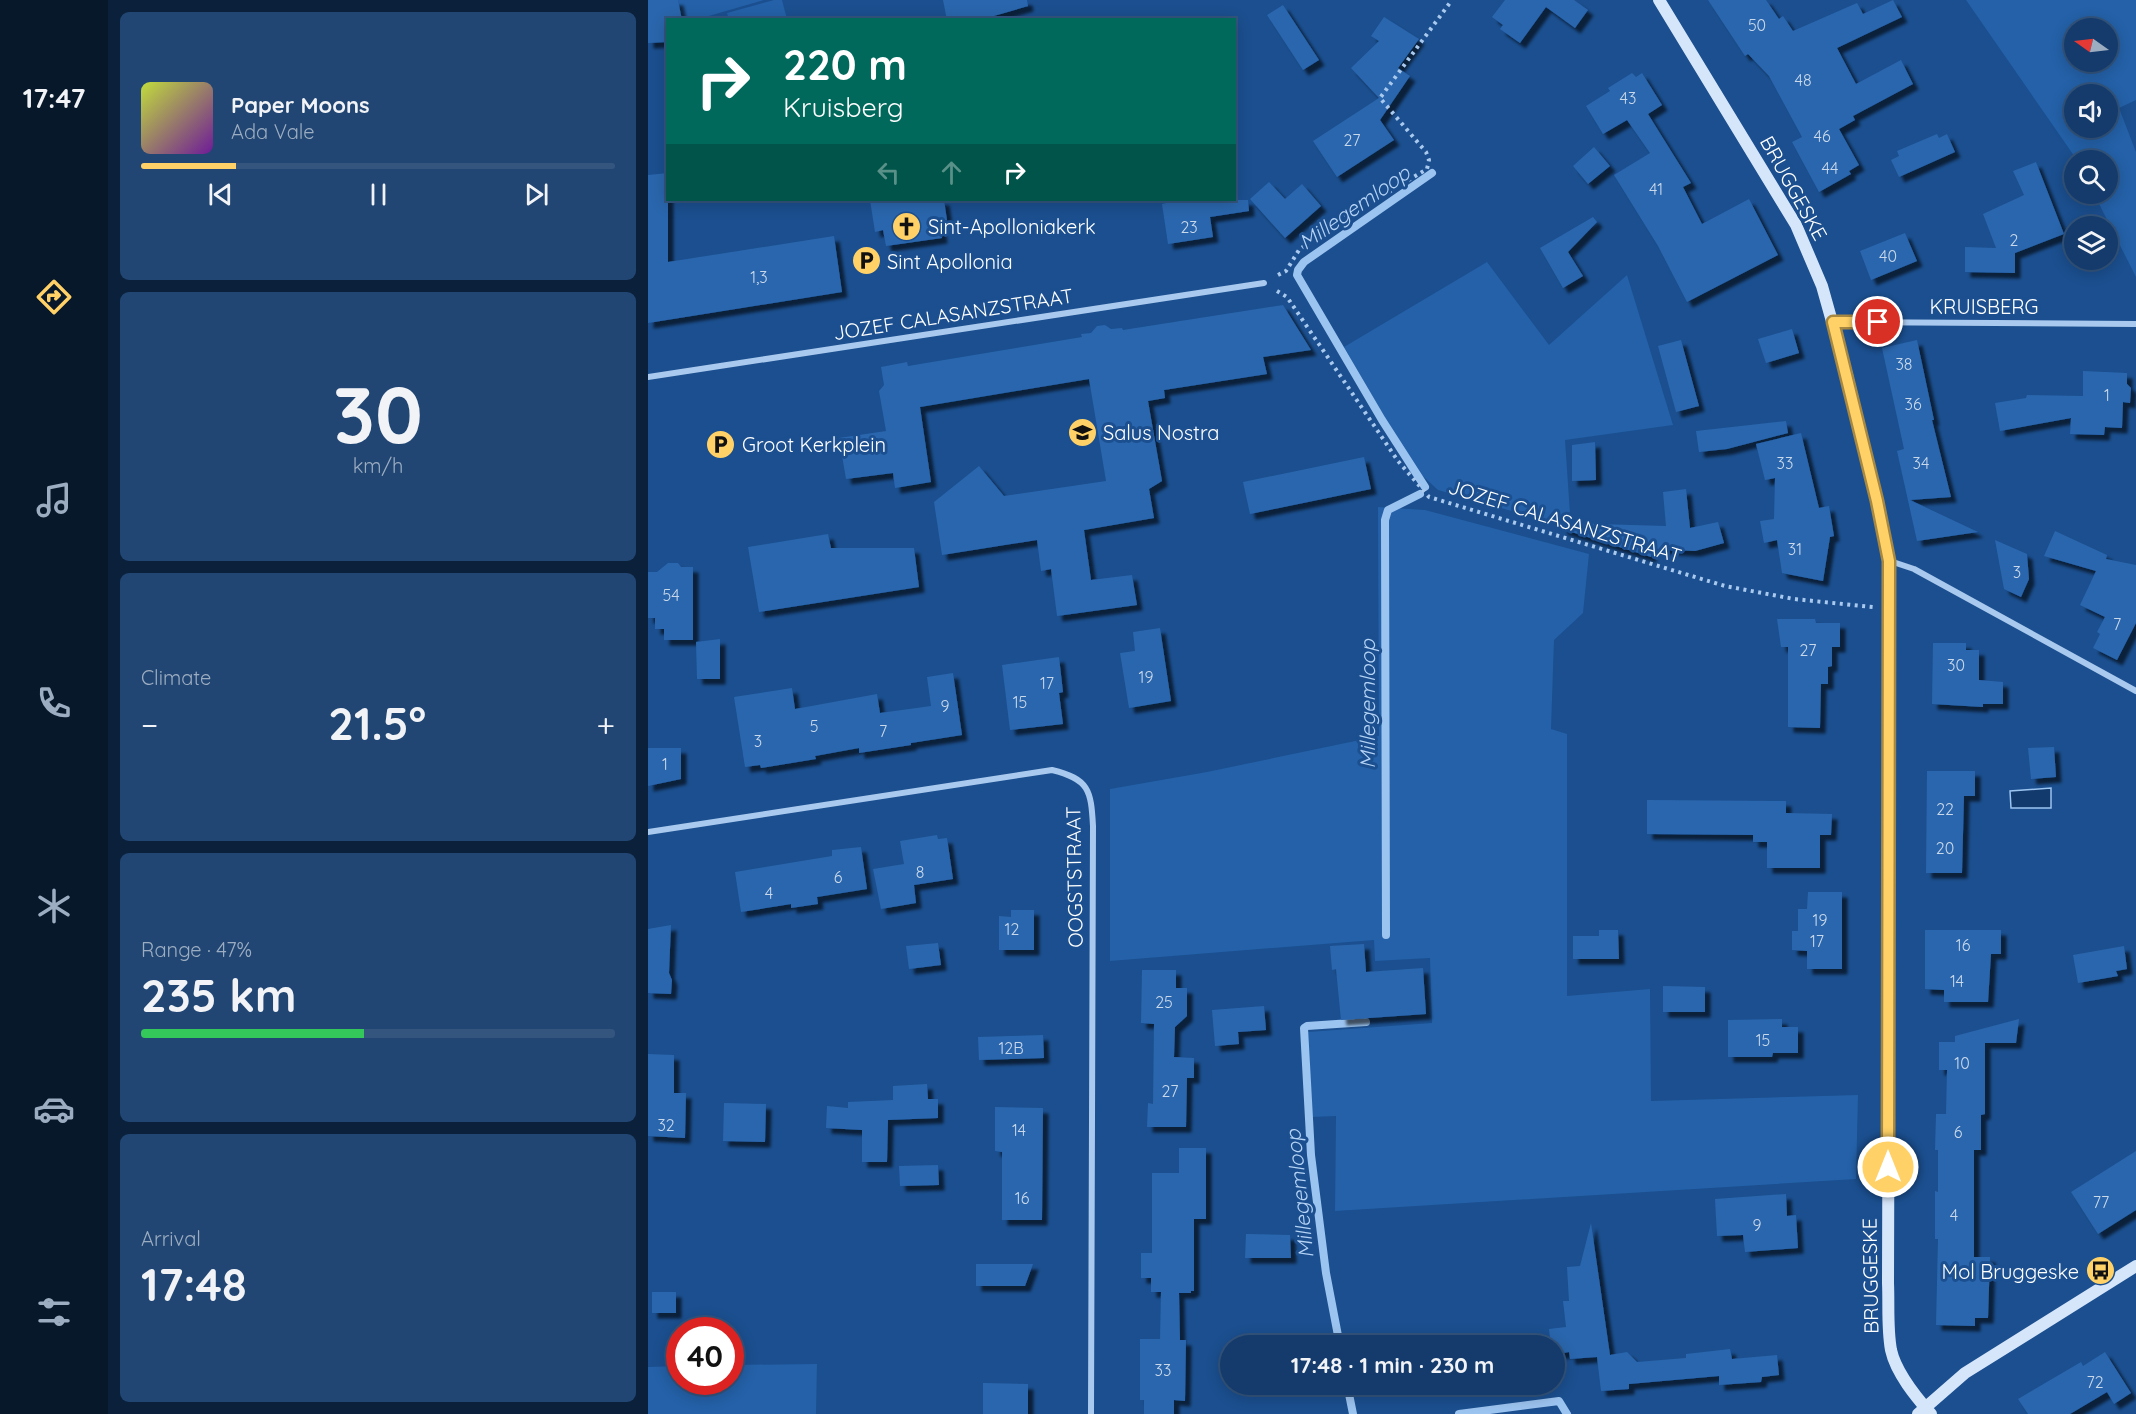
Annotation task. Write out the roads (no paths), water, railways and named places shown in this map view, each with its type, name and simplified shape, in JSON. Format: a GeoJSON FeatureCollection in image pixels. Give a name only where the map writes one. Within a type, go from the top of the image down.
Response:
{"type":"FeatureCollection","features":[{"type":"Feature","properties":{"kind":"street","name":"BRUGGESKE"},"geometry":{"type":"LineString","coordinates":[[1659,0],[1797,225],[1822,286],[1833,322],[1889,561],[1888,1259],[1890,1332],[1891,1350],[1898,1369],[1924,1412]]}},
{"type":"Feature","properties":{"kind":"street","name":"JOZEF CALASANZSTRAAT"},"geometry":{"type":"LineString","coordinates":[[648,377],[1264,283]]}},
{"type":"Feature","properties":{"kind":"street","name":"KRUISBERG"},"geometry":{"type":"LineString","coordinates":[[1833,322],[2136,324]]}},
{"type":"Feature","properties":{"kind":"street"},"geometry":{"type":"LineString","coordinates":[[1889,561],[1914,569],[2136,691]]}},
{"type":"Feature","properties":{"kind":"street","name":"OOGSTSTRAAT"},"geometry":{"type":"LineString","coordinates":[[648,832],[1052,770],[1071,774],[1086,787],[1092,805],[1093,826],[1091,1414]]}},
{"type":"Feature","properties":{"kind":"street"},"geometry":{"type":"LineString","coordinates":[[1924,1412],[1965,1373],[2136,1266]]}},
{"type":"Feature","properties":{"kind":"waterway","name":"Millegemloop"},"geometry":{"type":"LineString","coordinates":[[1425,487],[1382,420],[1297,275],[1304,262],[1432,173]]}},
{"type":"Feature","properties":{"kind":"waterway","name":"Millegemloop"},"geometry":{"type":"LineString","coordinates":[[1386,935],[1385,520],[1388,510],[1420,494]]}},
{"type":"Feature","properties":{"kind":"waterway","name":"Millegemloop"},"geometry":{"type":"LineString","coordinates":[[1338,1335],[1326,1273],[1311,1155],[1304,1028],[1366,1022]]}},
{"type":"Feature","properties":{"kind":"waterway","name":"Millegemloop"},"geometry":{"type":"LineString","coordinates":[[1349,1395],[1353,1414]]}},
{"type":"Feature","properties":{"kind":"waterway","name":"Millegemloop"},"geometry":{"type":"LineString","coordinates":[[1459,1414],[1559,1401],[1567,1414]]}},
{"type":"Feature","properties":{"kind":"place","name":"Sint-Apolloniakerk"},"geometry":{"type":"Point","coordinates":[907,226]}},
{"type":"Feature","properties":{"kind":"place","name":"Sint Apollonia"},"geometry":{"type":"Point","coordinates":[866,261]}},
{"type":"Feature","properties":{"kind":"place","name":"Salus Nostra"},"geometry":{"type":"Point","coordinates":[1082,432]}},
{"type":"Feature","properties":{"kind":"place","name":"Groot Kerkplein"},"geometry":{"type":"Point","coordinates":[721,444]}},
{"type":"Feature","properties":{"kind":"place","name":"Mol Bruggeske"},"geometry":{"type":"Point","coordinates":[2100,1271]}}]}
